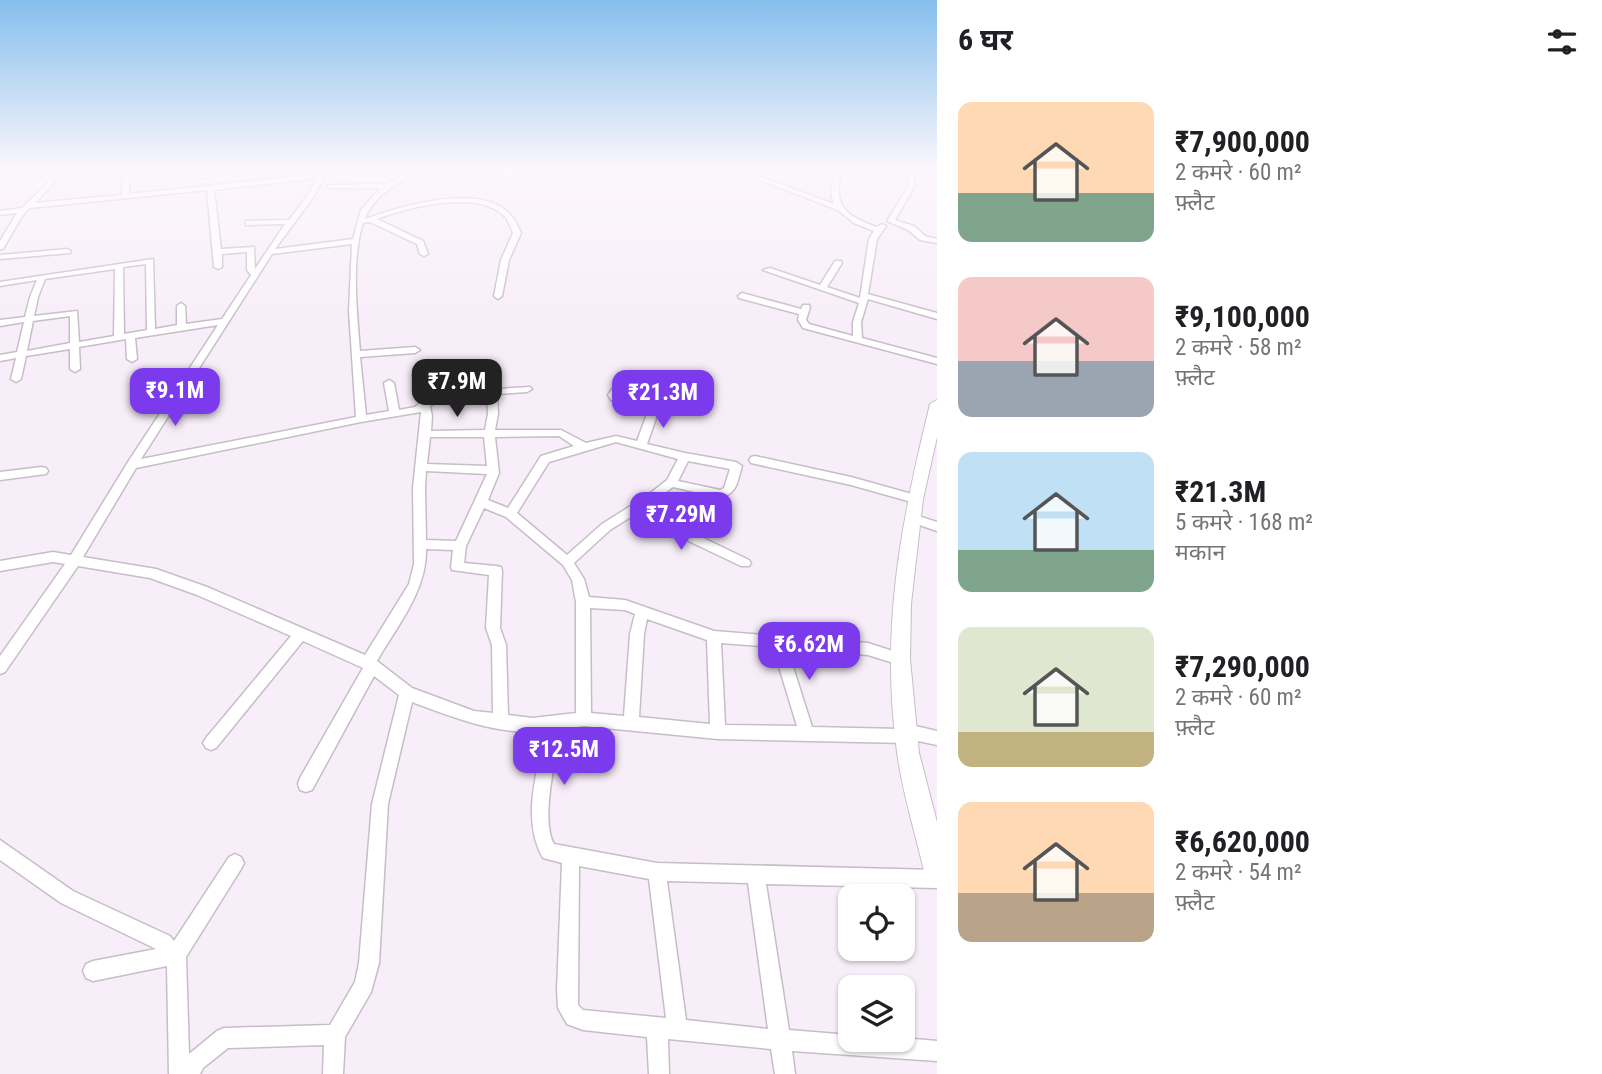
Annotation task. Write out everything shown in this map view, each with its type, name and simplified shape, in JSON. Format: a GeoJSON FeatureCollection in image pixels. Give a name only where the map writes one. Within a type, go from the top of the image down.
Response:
{"type":"FeatureCollection","features":[{"type":"Feature","properties":{"kind":"main road"},"geometry":{"type":"LineString","coordinates":[[937,404],[933,438],[913,509],[901,604],[900,659],[908,753],[937,871]]}},
{"type":"Feature","properties":{"kind":"street"},"geometry":{"type":"LineString","coordinates":[[0,247],[17,221]]}},
{"type":"Feature","properties":{"kind":"street"},"geometry":{"type":"LineString","coordinates":[[216,221],[218,267]]}},
{"type":"Feature","properties":{"kind":"street"},"geometry":{"type":"LineString","coordinates":[[361,419],[353,307],[355,241],[360,222],[365,221]]}},
{"type":"Feature","properties":{"kind":"street"},"geometry":{"type":"LineString","coordinates":[[374,221],[420,243],[424,254]]}},
{"type":"Feature","properties":{"kind":"street"},"geometry":{"type":"LineString","coordinates":[[498,296],[505,260],[517,233],[511,221]]}},
{"type":"Feature","properties":{"kind":"street"},"geometry":{"type":"LineString","coordinates":[[855,221],[878,230]]}},
{"type":"Feature","properties":{"kind":"street"},"geometry":{"type":"LineString","coordinates":[[858,341],[857,322],[864,298],[873,239],[878,230],[890,221]]}},
{"type":"Feature","properties":{"kind":"street"},"geometry":{"type":"LineString","coordinates":[[894,221],[911,228],[923,238],[937,241]]}},
{"type":"Feature","properties":{"kind":"street"},"geometry":{"type":"LineString","coordinates":[[249,223],[292,222]]}},
{"type":"Feature","properties":{"kind":"street"},"geometry":{"type":"LineString","coordinates":[[0,668],[75,560],[132,465],[292,222]]}},
{"type":"Feature","properties":{"kind":"street"},"geometry":{"type":"LineString","coordinates":[[271,251],[355,241]]}},
{"type":"Feature","properties":{"kind":"street"},"geometry":{"type":"LineString","coordinates":[[218,251],[251,249],[251,270],[255,275]]}},
{"type":"Feature","properties":{"kind":"street"},"geometry":{"type":"LineString","coordinates":[[0,257],[67,251]]}},
{"type":"Feature","properties":{"kind":"street"},"geometry":{"type":"LineString","coordinates":[[0,284],[150,261],[151,332]]}},
{"type":"Feature","properties":{"kind":"street"},"geometry":{"type":"LineString","coordinates":[[822,289],[838,263]]}},
{"type":"Feature","properties":{"kind":"street"},"geometry":{"type":"LineString","coordinates":[[119,338],[120,266]]}},
{"type":"Feature","properties":{"kind":"street"},"geometry":{"type":"LineString","coordinates":[[767,271],[822,289],[937,316]]}},
{"type":"Feature","properties":{"kind":"street"},"geometry":{"type":"LineString","coordinates":[[16,379],[34,297],[43,276]]}},
{"type":"Feature","properties":{"kind":"street"},"geometry":{"type":"LineString","coordinates":[[742,296],[805,310],[802,320],[806,326],[937,361]]}},
{"type":"Feature","properties":{"kind":"street"},"geometry":{"type":"LineString","coordinates":[[181,306],[181,327]]}},
{"type":"Feature","properties":{"kind":"street"},"geometry":{"type":"LineString","coordinates":[[0,323],[74,313],[75,369]]}},
{"type":"Feature","properties":{"kind":"street"},"geometry":{"type":"LineString","coordinates":[[0,358],[225,321]]}},
{"type":"Feature","properties":{"kind":"street"},"geometry":{"type":"LineString","coordinates":[[130,336],[132,359]]}},
{"type":"Feature","properties":{"kind":"street"},"geometry":{"type":"LineString","coordinates":[[356,354],[415,350]]}},
{"type":"Feature","properties":{"kind":"street"},"geometry":{"type":"LineString","coordinates":[[306,783],[415,585],[420,564],[425,407],[418,374]]}},
{"type":"Feature","properties":{"kind":"street"},"geometry":{"type":"LineString","coordinates":[[622,381],[613,395],[615,398],[654,408],[640,445]]}},
{"type":"Feature","properties":{"kind":"street"},"geometry":{"type":"LineString","coordinates":[[388,383],[395,414]]}},
{"type":"Feature","properties":{"kind":"street"},"geometry":{"type":"LineString","coordinates":[[132,465],[395,414],[425,407],[433,399],[444,395],[527,389]]}},
{"type":"Feature","properties":{"kind":"street"},"geometry":{"type":"LineString","coordinates":[[492,391],[494,414],[489,435],[493,470],[460,546],[457,567],[496,571],[493,628],[499,645],[501,722]]}},
{"type":"Feature","properties":{"kind":"street"},"geometry":{"type":"LineString","coordinates":[[424,434],[561,433],[586,448]]}},
{"type":"Feature","properties":{"kind":"street"},"geometry":{"type":"LineString","coordinates":[[510,514],[545,459],[610,439],[736,466],[729,490],[721,494],[671,483]]}},
{"type":"Feature","properties":{"kind":"street"},"geometry":{"type":"LineString","coordinates":[[567,562],[606,527],[671,483],[685,457]]}},
{"type":"Feature","properties":{"kind":"street"},"geometry":{"type":"LineString","coordinates":[[755,460],[851,481],[913,509],[937,527]]}},
{"type":"Feature","properties":{"kind":"street"},"geometry":{"type":"LineString","coordinates":[[421,467],[493,470]]}},
{"type":"Feature","properties":{"kind":"street"},"geometry":{"type":"LineString","coordinates":[[0,476],[42,471]]}},
{"type":"Feature","properties":{"kind":"street"},"geometry":{"type":"LineString","coordinates":[[481,502],[510,514],[567,562],[578,579],[583,602],[584,719]]}},
{"type":"Feature","properties":{"kind":"street"},"geometry":{"type":"LineString","coordinates":[[632,509],[745,563]]}},
{"type":"Feature","properties":{"kind":"street"},"geometry":{"type":"LineString","coordinates":[[419,544],[460,546]]}},
{"type":"Feature","properties":{"kind":"street"},"geometry":{"type":"LineString","coordinates":[[0,566],[37,558],[75,560],[151,573],[202,591],[301,634],[369,665],[407,694],[474,718],[533,725],[584,719],[718,732],[907,734],[937,738]]}},
{"type":"Feature","properties":{"kind":"street"},"geometry":{"type":"LineString","coordinates":[[583,602],[625,605],[714,638],[867,649],[900,659]]}},
{"type":"Feature","properties":{"kind":"street"},"geometry":{"type":"LineString","coordinates":[[631,725],[637,634],[642,611]]}},
{"type":"Feature","properties":{"kind":"street"},"geometry":{"type":"LineString","coordinates":[[211,743],[301,634]]}},
{"type":"Feature","properties":{"kind":"street"},"geometry":{"type":"LineString","coordinates":[[714,638],[718,732]]}},
{"type":"Feature","properties":{"kind":"street"},"geometry":{"type":"LineString","coordinates":[[778,642],[807,734]]}},
{"type":"Feature","properties":{"kind":"street"},"geometry":{"type":"LineString","coordinates":[[333,1074],[335,1035],[364,985],[369,963],[380,804],[407,694]]}},
{"type":"Feature","properties":{"kind":"street"},"geometry":{"type":"LineString","coordinates":[[555,722],[540,820],[541,839],[549,852],[657,872],[937,879]]}},
{"type":"Feature","properties":{"kind":"street"},"geometry":{"type":"LineString","coordinates":[[0,849],[67,897],[163,943],[176,955]]}},
{"type":"Feature","properties":{"kind":"street"},"geometry":{"type":"LineString","coordinates":[[571,856],[568,1008],[574,1017],[781,1040],[937,1051]]}},
{"type":"Feature","properties":{"kind":"street"},"geometry":{"type":"LineString","coordinates":[[178,1074],[176,955],[235,863]]}},
{"type":"Feature","properties":{"kind":"street"},"geometry":{"type":"LineString","coordinates":[[657,872],[667,1028],[659,1074]]}},
{"type":"Feature","properties":{"kind":"street"},"geometry":{"type":"LineString","coordinates":[[756,875],[785,1074]]}},
{"type":"Feature","properties":{"kind":"street"},"geometry":{"type":"LineString","coordinates":[[93,971],[176,955]]}},
{"type":"Feature","properties":{"kind":"street"},"geometry":{"type":"LineString","coordinates":[[188,1074],[196,1061],[224,1038],[335,1035]]}}]}
